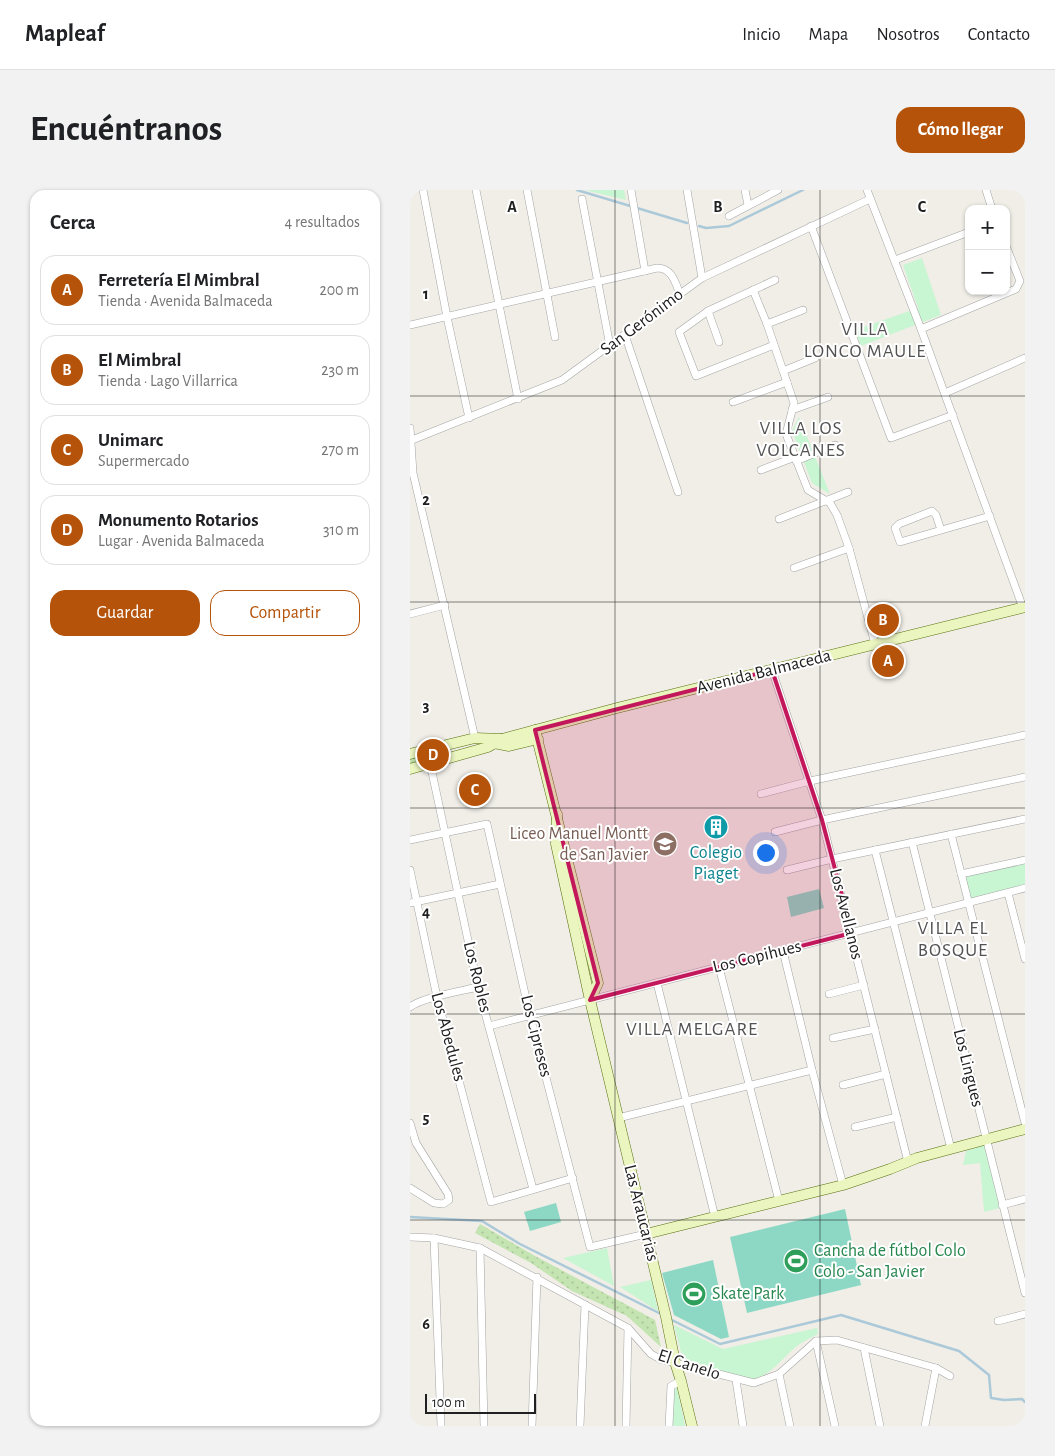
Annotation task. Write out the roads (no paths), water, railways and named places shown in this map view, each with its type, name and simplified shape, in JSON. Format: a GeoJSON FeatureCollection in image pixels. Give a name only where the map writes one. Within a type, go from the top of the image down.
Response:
{"type":"FeatureCollection","features":[{"type":"Feature","properties":{"kind":"street"},"geometry":{"type":"LineString","coordinates":[[423,190],[447,317],[469,418]]}},
{"type":"Feature","properties":{"kind":"street"},"geometry":{"type":"LineString","coordinates":[[476,190],[518,399]]}},
{"type":"Feature","properties":{"kind":"street"},"geometry":{"type":"LineString","coordinates":[[631,190],[645,271]]}},
{"type":"Feature","properties":{"kind":"street"},"geometry":{"type":"LineString","coordinates":[[687,190],[702,278]]}},
{"type":"Feature","properties":{"kind":"street"},"geometry":{"type":"LineString","coordinates":[[745,190],[748,206]]}},
{"type":"Feature","properties":{"kind":"street"},"geometry":{"type":"LineString","coordinates":[[729,216],[778,190]]}},
{"type":"Feature","properties":{"kind":"street"},"geometry":{"type":"LineString","coordinates":[[867,190],[945,393],[1024,609]]}},
{"type":"Feature","properties":{"kind":"street"},"geometry":{"type":"LineString","coordinates":[[986,190],[991,205]]}},
{"type":"Feature","properties":{"kind":"street"},"geometry":{"type":"LineString","coordinates":[[527,191],[555,338]]}},
{"type":"Feature","properties":{"kind":"street"},"geometry":{"type":"LineString","coordinates":[[582,199],[596,283],[610,346]]}},
{"type":"Feature","properties":{"kind":"street","name":"San Gerónimo"},"geometry":{"type":"LineString","coordinates":[[412,440],[562,380],[702,278],[870,199]]}},
{"type":"Feature","properties":{"kind":"street"},"geometry":{"type":"LineString","coordinates":[[811,226],[891,438],[953,415]]}},
{"type":"Feature","properties":{"kind":"street"},"geometry":{"type":"LineString","coordinates":[[894,260],[965,233]]}},
{"type":"Feature","properties":{"kind":"street"},"geometry":{"type":"LineString","coordinates":[[921,329],[1016,289],[1020,281],[1008,250]]}},
{"type":"Feature","properties":{"kind":"street"},"geometry":{"type":"LineString","coordinates":[[410,325],[657,268],[666,270],[671,274],[680,294]]}},
{"type":"Feature","properties":{"kind":"street"},"geometry":{"type":"LineString","coordinates":[[774,345],[696,376],[679,332],[708,311],[775,280]]}},
{"type":"Feature","properties":{"kind":"street"},"geometry":{"type":"LineString","coordinates":[[753,290],[767,324],[794,403],[786,434],[808,490],[830,503],[837,515],[849,548],[875,644]]}},
{"type":"Feature","properties":{"kind":"street"},"geometry":{"type":"LineString","coordinates":[[767,324],[803,310]]}},
{"type":"Feature","properties":{"kind":"street"},"geometry":{"type":"LineString","coordinates":[[708,311],[719,342]]}},
{"type":"Feature","properties":{"kind":"street"},"geometry":{"type":"LineString","coordinates":[[626,335],[678,492]]}},
{"type":"Feature","properties":{"kind":"street"},"geometry":{"type":"LineString","coordinates":[[783,371],[815,358]]}},
{"type":"Feature","properties":{"kind":"street"},"geometry":{"type":"LineString","coordinates":[[945,393],[1025,358]]}},
{"type":"Feature","properties":{"kind":"street"},"geometry":{"type":"LineString","coordinates":[[733,402],[787,382]]}},
{"type":"Feature","properties":{"kind":"street"},"geometry":{"type":"LineString","coordinates":[[792,410],[828,397]]}},
{"type":"Feature","properties":{"kind":"street"},"geometry":{"type":"LineString","coordinates":[[410,428],[412,473],[475,738]]}},
{"type":"Feature","properties":{"kind":"street"},"geometry":{"type":"LineString","coordinates":[[761,470],[834,445]]}},
{"type":"Feature","properties":{"kind":"street"},"geometry":{"type":"LineString","coordinates":[[779,518],[848,492]]}},
{"type":"Feature","properties":{"kind":"street"},"geometry":{"type":"LineString","coordinates":[[941,530],[936,515],[932,511],[899,524],[895,528],[900,542],[990,516]]}},
{"type":"Feature","properties":{"kind":"street"},"geometry":{"type":"LineString","coordinates":[[794,568],[849,548]]}},
{"type":"Feature","properties":{"kind":"street"},"geometry":{"type":"LineString","coordinates":[[410,614],[444,605]]}},
{"type":"Feature","properties":{"kind":"street","name":"Avenida Balmaceda"},"geometry":{"type":"LineString","coordinates":[[498,741],[509,746],[536,735],[772,670],[1024,609]]}},
{"type":"Feature","properties":{"kind":"street","name":"Los Avellanos"},"geometry":{"type":"LineString","coordinates":[[772,670],[822,820],[852,933],[908,1162]]}},
{"type":"Feature","properties":{"kind":"street","name":"Las Araucarias"},"geometry":{"type":"LineString","coordinates":[[536,735],[598,983],[590,1000],[664,1308],[675,1362],[692,1426]]}},
{"type":"Feature","properties":{"kind":"street"},"geometry":{"type":"LineString","coordinates":[[760,794],[810,781],[1025,736]]}},
{"type":"Feature","properties":{"kind":"street"},"geometry":{"type":"LineString","coordinates":[[410,754],[475,738],[498,741]]}},
{"type":"Feature","properties":{"kind":"street"},"geometry":{"type":"LineString","coordinates":[[410,768],[488,747],[498,741]]}},
{"type":"Feature","properties":{"kind":"street","name":"Los Robles"},"geometry":{"type":"LineString","coordinates":[[430,763],[478,987],[533,1190]]}},
{"type":"Feature","properties":{"kind":"street"},"geometry":{"type":"LineString","coordinates":[[775,832],[1025,776]]}},
{"type":"Feature","properties":{"kind":"street"},"geometry":{"type":"LineString","coordinates":[[786,870],[1025,819]]}},
{"type":"Feature","properties":{"kind":"street","name":"Los Cipreses"},"geometry":{"type":"LineString","coordinates":[[446,833],[487,824],[530,1016],[590,1247],[646,1234]]}},
{"type":"Feature","properties":{"kind":"street"},"geometry":{"type":"LineString","coordinates":[[410,840],[446,833]]}},
{"type":"Feature","properties":{"kind":"street"},"geometry":{"type":"LineString","coordinates":[[951,834],[1025,1123]]}},
{"type":"Feature","properties":{"kind":"street","name":"Los Lingues"},"geometry":{"type":"LineString","coordinates":[[912,842],[1025,1293]]}},
{"type":"Feature","properties":{"kind":"street"},"geometry":{"type":"LineString","coordinates":[[875,850],[950,1149]]}},
{"type":"Feature","properties":{"kind":"street"},"geometry":{"type":"LineString","coordinates":[[961,874],[1025,860]]}},
{"type":"Feature","properties":{"kind":"street","name":"Los Abedules"},"geometry":{"type":"LineString","coordinates":[[410,870],[413,902],[491,1202],[533,1190]]}},
{"type":"Feature","properties":{"kind":"street"},"geometry":{"type":"LineString","coordinates":[[413,902],[500,884]]}},
{"type":"Feature","properties":{"kind":"street","name":"Los Copihues"},"geometry":{"type":"LineString","coordinates":[[489,1026],[1025,888]]}},
{"type":"Feature","properties":{"kind":"street"},"geometry":{"type":"LineString","coordinates":[[1008,893],[1025,959]]}},
{"type":"Feature","properties":{"kind":"street"},"geometry":{"type":"LineString","coordinates":[[783,951],[843,1185]]}},
{"type":"Feature","properties":{"kind":"street"},"geometry":{"type":"LineString","coordinates":[[719,967],[779,1201]]}},
{"type":"Feature","properties":{"kind":"street"},"geometry":{"type":"LineString","coordinates":[[657,983],[715,1217]]}},
{"type":"Feature","properties":{"kind":"street"},"geometry":{"type":"LineString","coordinates":[[829,994],[864,985]]}},
{"type":"Feature","properties":{"kind":"street"},"geometry":{"type":"LineString","coordinates":[[410,1007],[437,997],[478,987]]}},
{"type":"Feature","properties":{"kind":"street"},"geometry":{"type":"LineString","coordinates":[[833,1038],[875,1029]]}},
{"type":"Feature","properties":{"kind":"street"},"geometry":{"type":"LineString","coordinates":[[618,1118],[812,1070]]}},
{"type":"Feature","properties":{"kind":"street"},"geometry":{"type":"LineString","coordinates":[[843,1086],[886,1074]]}},
{"type":"Feature","properties":{"kind":"street"},"geometry":{"type":"LineString","coordinates":[[855,1127],[897,1117]]}},
{"type":"Feature","properties":{"kind":"street"},"geometry":{"type":"LineString","coordinates":[[410,1122],[416,1143],[448,1194],[449,1200],[443,1204],[434,1203],[410,1188]]}},
{"type":"Feature","properties":{"kind":"street"},"geometry":{"type":"LineString","coordinates":[[646,1234],[843,1185],[950,1149],[1025,1129]]}},
{"type":"Feature","properties":{"kind":"street"},"geometry":{"type":"LineString","coordinates":[[533,1190],[573,1178]]}},
{"type":"Feature","properties":{"kind":"street"},"geometry":{"type":"LineString","coordinates":[[1002,1205],[1025,1200]]}},
{"type":"Feature","properties":{"kind":"street","name":"El Canelo"},"geometry":{"type":"LineString","coordinates":[[410,1237],[434,1238],[480,1248],[537,1277],[628,1328],[655,1357],[736,1380],[754,1383],[779,1374],[816,1341]]}},
{"type":"Feature","properties":{"kind":"street"},"geometry":{"type":"LineString","coordinates":[[434,1238],[441,1426]]}},
{"type":"Feature","properties":{"kind":"street"},"geometry":{"type":"LineString","coordinates":[[480,1248],[484,1426]]}},
{"type":"Feature","properties":{"kind":"street"},"geometry":{"type":"LineString","coordinates":[[532,1426],[537,1277]]}},
{"type":"Feature","properties":{"kind":"street"},"geometry":{"type":"LineString","coordinates":[[580,1426],[585,1305]]}},
{"type":"Feature","properties":{"kind":"street"},"geometry":{"type":"LineString","coordinates":[[998,1321],[1025,1314]]}},
{"type":"Feature","properties":{"kind":"street"},"geometry":{"type":"LineString","coordinates":[[626,1426],[628,1328]]}},
{"type":"Feature","properties":{"kind":"street"},"geometry":{"type":"LineString","coordinates":[[835,1426],[816,1341],[837,1340],[936,1368],[950,1376]]}},
{"type":"Feature","properties":{"kind":"street"},"geometry":{"type":"LineString","coordinates":[[864,1348],[880,1426]]}},
{"type":"Feature","properties":{"kind":"street"},"geometry":{"type":"LineString","coordinates":[[925,1426],[936,1368]]}},
{"type":"Feature","properties":{"kind":"street"},"geometry":{"type":"LineString","coordinates":[[779,1374],[790,1426]]}},
{"type":"Feature","properties":{"kind":"street"},"geometry":{"type":"LineString","coordinates":[[736,1380],[743,1426]]}},
{"type":"Feature","properties":{"kind":"street"},"geometry":{"type":"LineString","coordinates":[[669,1426],[671,1386],[681,1381]]}},
{"type":"Feature","properties":{"kind":"waterway"},"geometry":{"type":"LineString","coordinates":[[577,190],[687,223]]}},
{"type":"Feature","properties":{"kind":"waterway"},"geometry":{"type":"LineString","coordinates":[[699,226],[706,228],[729,226],[803,190]]}},
{"type":"Feature","properties":{"kind":"waterway"},"geometry":{"type":"LineString","coordinates":[[410,1217],[482,1221],[520,1244],[663,1315]]}},
{"type":"Feature","properties":{"kind":"waterway"},"geometry":{"type":"LineString","coordinates":[[670,1319],[720,1344],[841,1315],[959,1351],[989,1375],[991,1398],[1004,1400],[1022,1399],[1025,1402]]}},
{"type":"Feature","properties":{"kind":"place","name":"El Mimbral"},"geometry":{"type":"Point","coordinates":[883,620]}},
{"type":"Feature","properties":{"kind":"place","name":"Ferretería El Mimbral"},"geometry":{"type":"Point","coordinates":[888,661]}},
{"type":"Feature","properties":{"kind":"place","name":"Monumento Rotarios"},"geometry":{"type":"Point","coordinates":[433,755]}},
{"type":"Feature","properties":{"kind":"place","name":"Unimarc"},"geometry":{"type":"Point","coordinates":[475,790]}},
{"type":"Feature","properties":{"kind":"place","name":"Colegio Piaget"},"geometry":{"type":"Point","coordinates":[716,827]}},
{"type":"Feature","properties":{"kind":"place","name":"Liceo Manuel Montt de San Javier"},"geometry":{"type":"Point","coordinates":[665,844]}},
{"type":"Feature","properties":{"kind":"place","name":"Cancha de fútbol Colo Colo - San Javier"},"geometry":{"type":"Point","coordinates":[796,1261]}},
{"type":"Feature","properties":{"kind":"place","name":"Skate Park"},"geometry":{"type":"Point","coordinates":[694,1294]}},
{"type":"Feature","properties":{"kind":"district","name":"VILLA LONCO MAULE"},"geometry":{"type":"Point","coordinates":[865,340]}},
{"type":"Feature","properties":{"kind":"district","name":"VILLA LOS VOLCANES"},"geometry":{"type":"Point","coordinates":[801,439]}},
{"type":"Feature","properties":{"kind":"district","name":"VILLA EL BOSQUE"},"geometry":{"type":"Point","coordinates":[953,939]}},
{"type":"Feature","properties":{"kind":"district","name":"VILLA MELGARE"},"geometry":{"type":"Point","coordinates":[692,1029]}}]}
